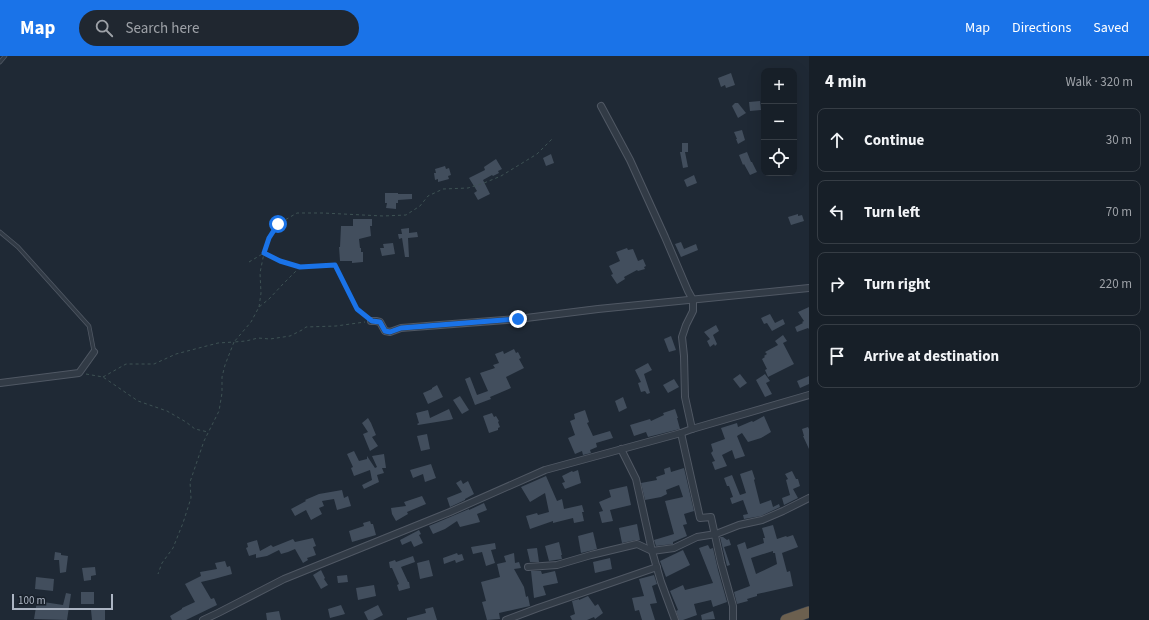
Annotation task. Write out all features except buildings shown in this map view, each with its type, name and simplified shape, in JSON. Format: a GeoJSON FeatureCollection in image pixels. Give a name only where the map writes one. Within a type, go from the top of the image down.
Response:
{"type":"FeatureCollection","features":[{"type":"Feature","properties":{"kind":"highway"},"geometry":{"type":"LineString","coordinates":[[786,620],[809,612]]}},
{"type":"Feature","properties":{"kind":"street"},"geometry":{"type":"LineString","coordinates":[[601,106],[630,160],[693,300],[692,312],[682,336],[685,397],[692,429]]}},
{"type":"Feature","properties":{"kind":"street"},"geometry":{"type":"LineString","coordinates":[[372,321],[380,322],[385,331],[390,332],[401,328],[518,319],[598,309],[809,288]]}},
{"type":"Feature","properties":{"kind":"street"},"geometry":{"type":"LineString","coordinates":[[0,383],[79,373],[94,352]]}},
{"type":"Feature","properties":{"kind":"street"},"geometry":{"type":"LineString","coordinates":[[203,620],[218,614],[284,579],[450,512],[545,470],[681,433],[809,395]]}},
{"type":"Feature","properties":{"kind":"street"},"geometry":{"type":"LineString","coordinates":[[681,433],[700,518],[712,517],[732,606],[733,620]]}},
{"type":"Feature","properties":{"kind":"street"},"geometry":{"type":"LineString","coordinates":[[621,449],[636,478],[652,551],[661,582],[675,620]]}},
{"type":"Feature","properties":{"kind":"street"},"geometry":{"type":"LineString","coordinates":[[528,567],[557,565],[637,544],[652,551],[674,548],[697,537],[716,534],[738,525],[762,520],[809,498]]}},
{"type":"Feature","properties":{"kind":"street"},"geometry":{"type":"LineString","coordinates":[[506,620],[657,567]]}},
{"type":"Feature","properties":{"kind":"lane"},"geometry":{"type":"LineString","coordinates":[[0,62],[4,56]]}},
{"type":"Feature","properties":{"kind":"lane"},"geometry":{"type":"LineString","coordinates":[[0,232],[18,247],[89,326],[94,352]]}},
{"type":"Feature","properties":{"kind":"path"},"geometry":{"type":"LineString","coordinates":[[158,574],[162,563],[173,548],[183,523],[191,498],[190,482],[204,440],[219,411],[222,393],[222,377],[225,365],[234,342],[251,322],[259,307],[261,293],[260,273],[264,253],[269,238],[278,224],[297,214],[323,213],[383,216],[406,215],[420,206],[428,196],[443,189],[468,188],[501,176],[537,154],[553,138]]}},
{"type":"Feature","properties":{"kind":"path"},"geometry":{"type":"LineString","coordinates":[[250,262],[264,253]]}},
{"type":"Feature","properties":{"kind":"path"},"geometry":{"type":"LineString","coordinates":[[264,253],[280,261],[300,267],[335,265],[357,309],[372,321]]}},
{"type":"Feature","properties":{"kind":"path"},"geometry":{"type":"LineString","coordinates":[[259,307],[269,299],[300,267]]}},
{"type":"Feature","properties":{"kind":"path"},"geometry":{"type":"LineString","coordinates":[[104,377],[126,364],[154,364],[176,354],[218,343],[290,336],[306,327],[336,326],[372,321]]}},
{"type":"Feature","properties":{"kind":"path"},"geometry":{"type":"LineString","coordinates":[[79,373],[104,377],[138,401],[167,411],[195,429],[208,432]]}},
{"type":"Feature","properties":{"kind":"route"},"geometry":{"type":"LineString","coordinates":[[278,224],[269,238],[264,253],[280,261],[300,267],[335,265],[357,309],[372,321],[380,322],[385,331],[390,332],[401,328],[434,325],[518,319]]}}]}
